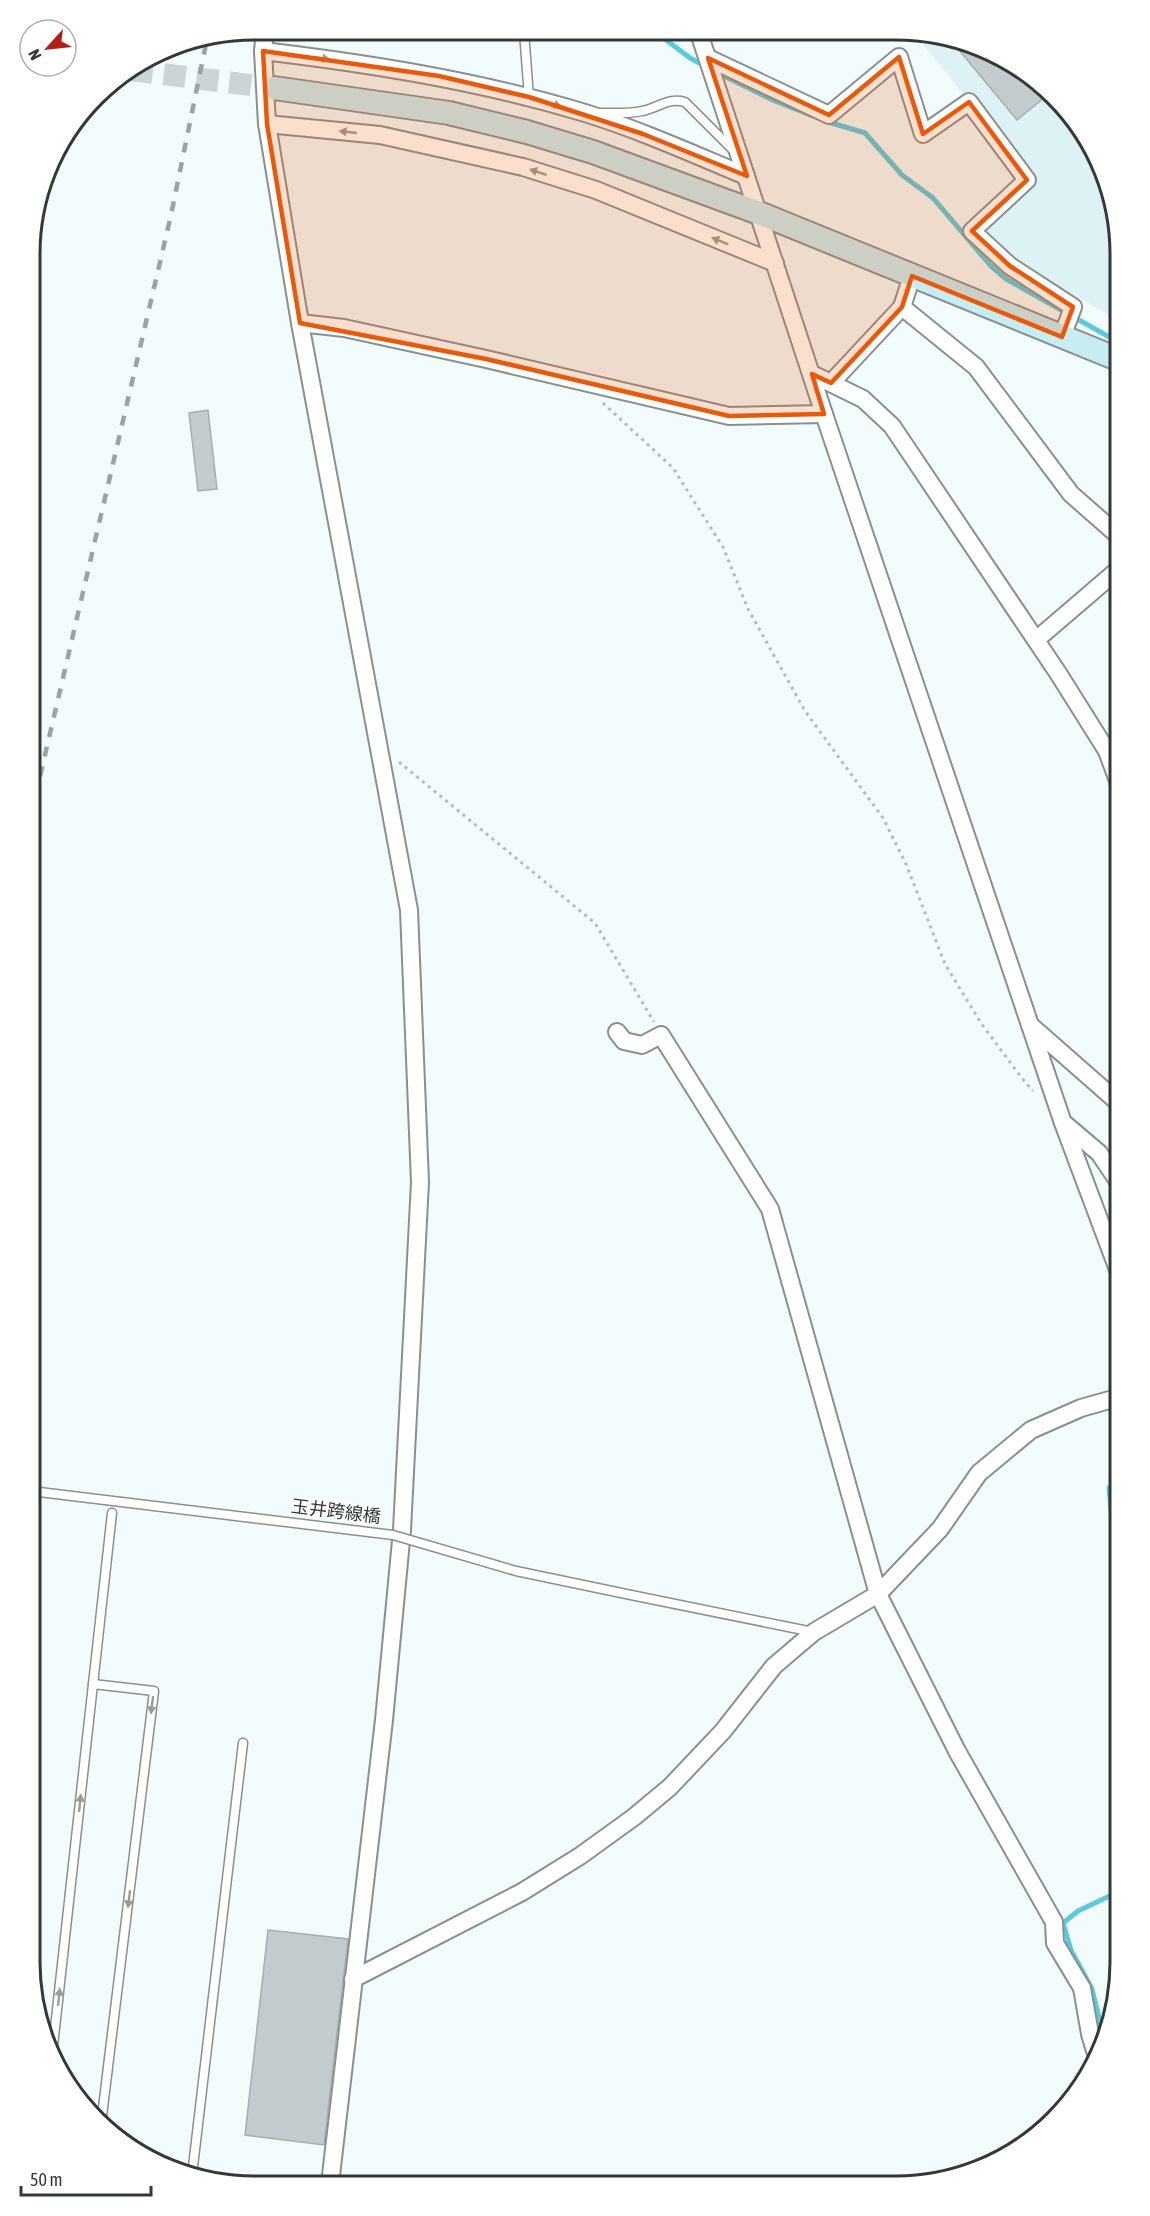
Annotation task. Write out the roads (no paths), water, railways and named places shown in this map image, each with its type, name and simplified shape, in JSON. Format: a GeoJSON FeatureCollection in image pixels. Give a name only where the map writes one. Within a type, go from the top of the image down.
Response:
{"type":"FeatureCollection","features":[{"type":"Feature","properties":{"kind":"street"},"geometry":{"type":"LineString","coordinates":[[702,40],[824,414],[1063,1123],[1110,1248]]}},
{"type":"Feature","properties":{"kind":"street"},"geometry":{"type":"LineString","coordinates":[[264,41],[267,124],[300,323],[409,910],[420,1182],[402,1530],[384,1720],[331,2176]]}},
{"type":"Feature","properties":{"kind":"street"},"geometry":{"type":"LineString","coordinates":[[263,51],[362,63],[439,76],[529,97],[644,134],[746,176]]}},
{"type":"Feature","properties":{"kind":"street"},"geometry":{"type":"LineString","coordinates":[[708,58],[829,115],[899,57],[923,134],[969,102],[1027,180],[972,231],[1010,266],[1073,307],[1064,331]]}},
{"type":"Feature","properties":{"kind":"street"},"geometry":{"type":"LineString","coordinates":[[274,88],[449,113],[527,132],[593,153],[759,213],[912,276],[1064,331],[1110,355]]}},
{"type":"Feature","properties":{"kind":"street"},"geometry":{"type":"LineString","coordinates":[[267,124],[380,135],[523,167],[596,190],[775,263]]}},
{"type":"Feature","properties":{"kind":"street"},"geometry":{"type":"LineString","coordinates":[[831,383],[902,307],[912,276]]}},
{"type":"Feature","properties":{"kind":"street"},"geometry":{"type":"LineString","coordinates":[[902,307],[976,367],[1071,494],[1110,528]]}},
{"type":"Feature","properties":{"kind":"street"},"geometry":{"type":"LineString","coordinates":[[300,323],[354,331],[729,416],[824,414]]}},
{"type":"Feature","properties":{"kind":"street"},"geometry":{"type":"LineString","coordinates":[[812,374],[862,399],[892,426],[1036,640],[1110,759]]}},
{"type":"Feature","properties":{"kind":"street"},"geometry":{"type":"LineString","coordinates":[[1036,640],[1110,577]]}},
{"type":"Feature","properties":{"kind":"street"},"geometry":{"type":"LineString","coordinates":[[1030,1024],[1110,1095]]}},
{"type":"Feature","properties":{"kind":"street"},"geometry":{"type":"LineString","coordinates":[[617,1032],[624,1041],[642,1045],[661,1035],[770,1209],[879,1594],[957,1751],[1054,1922],[1055,1943],[1082,1988],[1093,2043]]}},
{"type":"Feature","properties":{"kind":"street"},"geometry":{"type":"LineString","coordinates":[[1063,1123],[1099,1154],[1110,1170]]}},
{"type":"Feature","properties":{"kind":"street"},"geometry":{"type":"LineString","coordinates":[[353,1979],[522,1892],[580,1856],[634,1816],[670,1787],[723,1731],[774,1666],[814,1632],[879,1594],[939,1529],[979,1473],[1031,1430],[1081,1408],[1110,1400]]}},
{"type":"Feature","properties":{"kind":"lane"},"geometry":{"type":"LineString","coordinates":[[525,41],[529,97]]}},
{"type":"Feature","properties":{"kind":"lane"},"geometry":{"type":"LineString","coordinates":[[586,114],[640,111],[676,99],[685,102],[741,157]]}},
{"type":"Feature","properties":{"kind":"lane","name":"玉井跨線橋"},"geometry":{"type":"LineString","coordinates":[[40,1492],[393,1535],[516,1571],[814,1632]]}},
{"type":"Feature","properties":{"kind":"lane"},"geometry":{"type":"LineString","coordinates":[[54,2036],[112,1513]]}},
{"type":"Feature","properties":{"kind":"lane"},"geometry":{"type":"LineString","coordinates":[[93,1684],[154,1691],[102,2112]]}},
{"type":"Feature","properties":{"kind":"lane"},"geometry":{"type":"LineString","coordinates":[[193,2166],[243,1743]]}},
{"type":"Feature","properties":{"kind":"waterway"},"geometry":{"type":"LineString","coordinates":[[667,40],[705,66]]}},
{"type":"Feature","properties":{"kind":"waterway"},"geometry":{"type":"LineString","coordinates":[[716,72],[775,101],[813,116]]}},
{"type":"Feature","properties":{"kind":"waterway"},"geometry":{"type":"LineString","coordinates":[[825,121],[865,133],[902,175],[933,198],[990,265],[1006,279],[1110,337]]}},
{"type":"Feature","properties":{"kind":"waterway"},"geometry":{"type":"LineString","coordinates":[[1110,1487],[1110,1498]]}},
{"type":"Feature","properties":{"kind":"waterway"},"geometry":{"type":"LineString","coordinates":[[1100,2022],[1092,1989],[1071,1950],[1063,1923],[1078,1911],[1110,1896]]}},
{"type":"Feature","properties":{"kind":"tunnel"},"geometry":{"type":"LineString","coordinates":[[143,72],[274,88]]}},
{"type":"Feature","properties":{"kind":"railway"},"geometry":{"type":"LineString","coordinates":[[40,776],[171,215],[205,47]]}}]}
